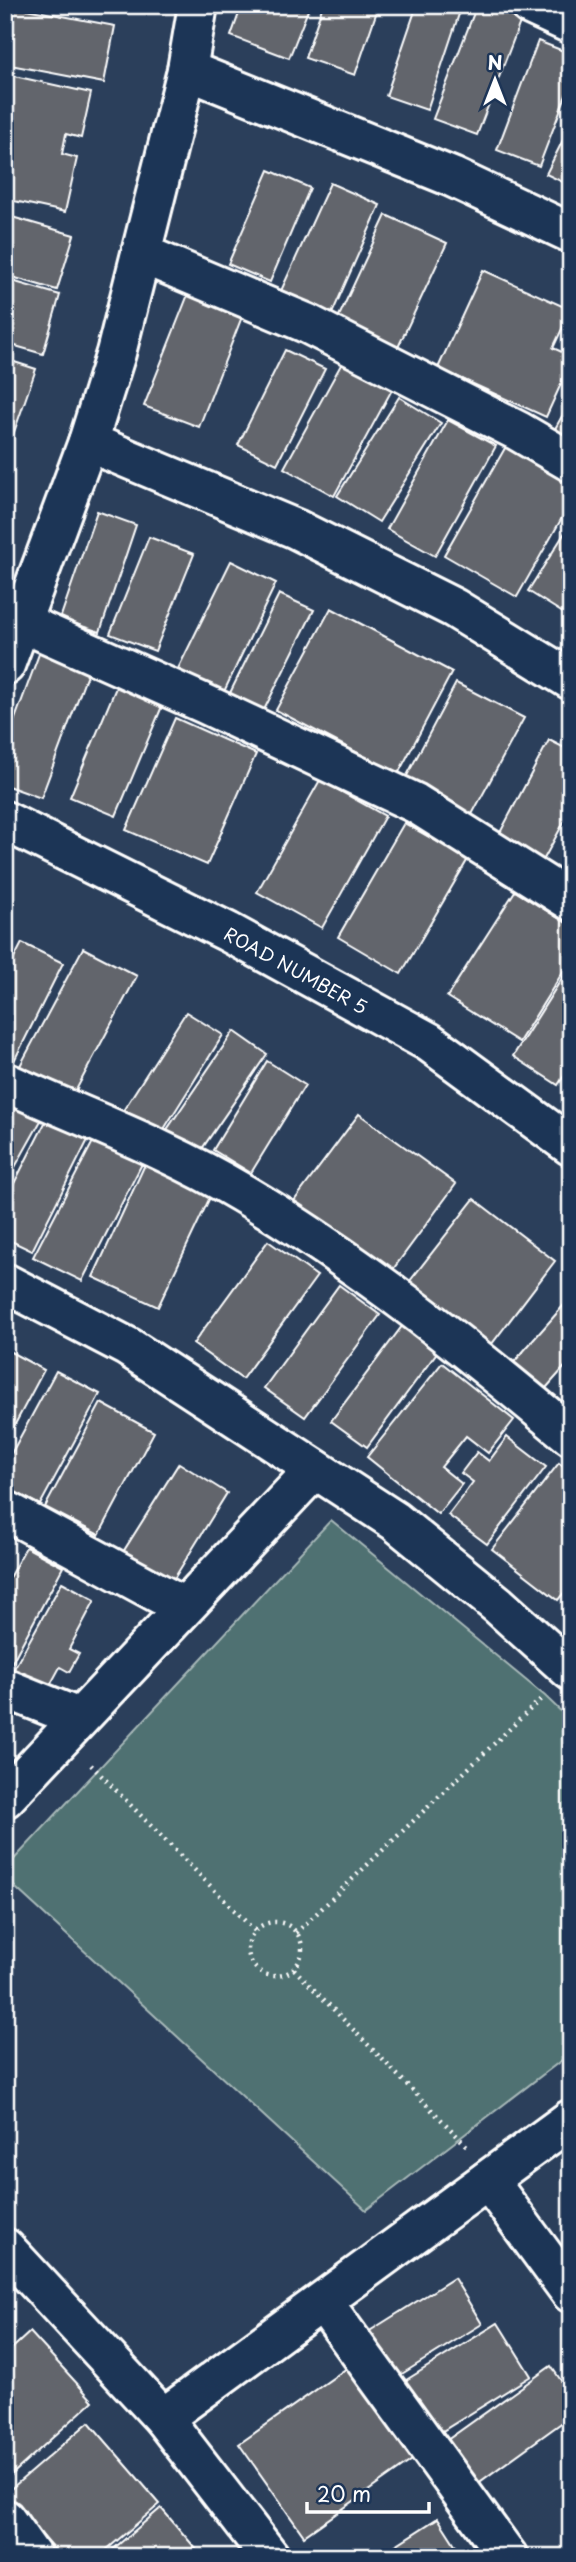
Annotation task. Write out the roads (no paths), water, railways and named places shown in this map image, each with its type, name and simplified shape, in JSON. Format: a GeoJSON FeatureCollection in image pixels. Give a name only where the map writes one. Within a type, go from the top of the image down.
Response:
{"type":"FeatureCollection","features":[{"type":"Feature","properties":{"kind":"street"},"geometry":{"type":"LineString","coordinates":[[5,665],[88,442],[116,353],[187,70],[198,5]]}},
{"type":"Feature","properties":{"kind":"street"},"geometry":{"type":"LineString","coordinates":[[530,5],[571,24]]}},
{"type":"Feature","properties":{"kind":"street"},"geometry":{"type":"LineString","coordinates":[[187,70],[452,177],[571,233]]}},
{"type":"Feature","properties":{"kind":"street"},"geometry":{"type":"LineString","coordinates":[[142,254],[306,323],[518,431],[571,462]]}},
{"type":"Feature","properties":{"kind":"street"},"geometry":{"type":"LineString","coordinates":[[88,442],[296,529],[454,608],[571,680]]}},
{"type":"Feature","properties":{"kind":"street"},"geometry":{"type":"LineString","coordinates":[[21,622],[415,803],[571,901]]}},
{"type":"Feature","properties":{"kind":"street","name":"ROAD NUMBER 5"},"geometry":{"type":"LineString","coordinates":[[5,821],[228,932],[429,1042],[571,1146]]}},
{"type":"Feature","properties":{"kind":"street"},"geometry":{"type":"LineString","coordinates":[[5,1082],[159,1149],[241,1192],[382,1283],[472,1353],[571,1436]]}},
{"type":"Feature","properties":{"kind":"street"},"geometry":{"type":"LineString","coordinates":[[5,1283],[128,1348],[395,1521],[498,1605],[562,1681]]}},
{"type":"Feature","properties":{"kind":"street"},"geometry":{"type":"LineString","coordinates":[[5,1797],[315,1469]]}},
{"type":"Feature","properties":{"kind":"street"},"geometry":{"type":"LineString","coordinates":[[5,1510],[184,1607]]}},
{"type":"Feature","properties":{"kind":"street"},"geometry":{"type":"LineString","coordinates":[[5,1688],[70,1729]]}},
{"type":"Feature","properties":{"kind":"street"},"geometry":{"type":"LineString","coordinates":[[163,2418],[571,2119]]}},
{"type":"Feature","properties":{"kind":"street"},"geometry":{"type":"LineString","coordinates":[[494,2176],[571,2293]]}},
{"type":"Feature","properties":{"kind":"street"},"geometry":{"type":"LineString","coordinates":[[5,2248],[163,2418],[270,2557]]}},
{"type":"Feature","properties":{"kind":"street"},"geometry":{"type":"LineString","coordinates":[[323,2302],[508,2557]]}},
{"type":"Feature","properties":{"kind":"street"},"geometry":{"type":"LineString","coordinates":[[5,2519],[32,2557]]}}]}
